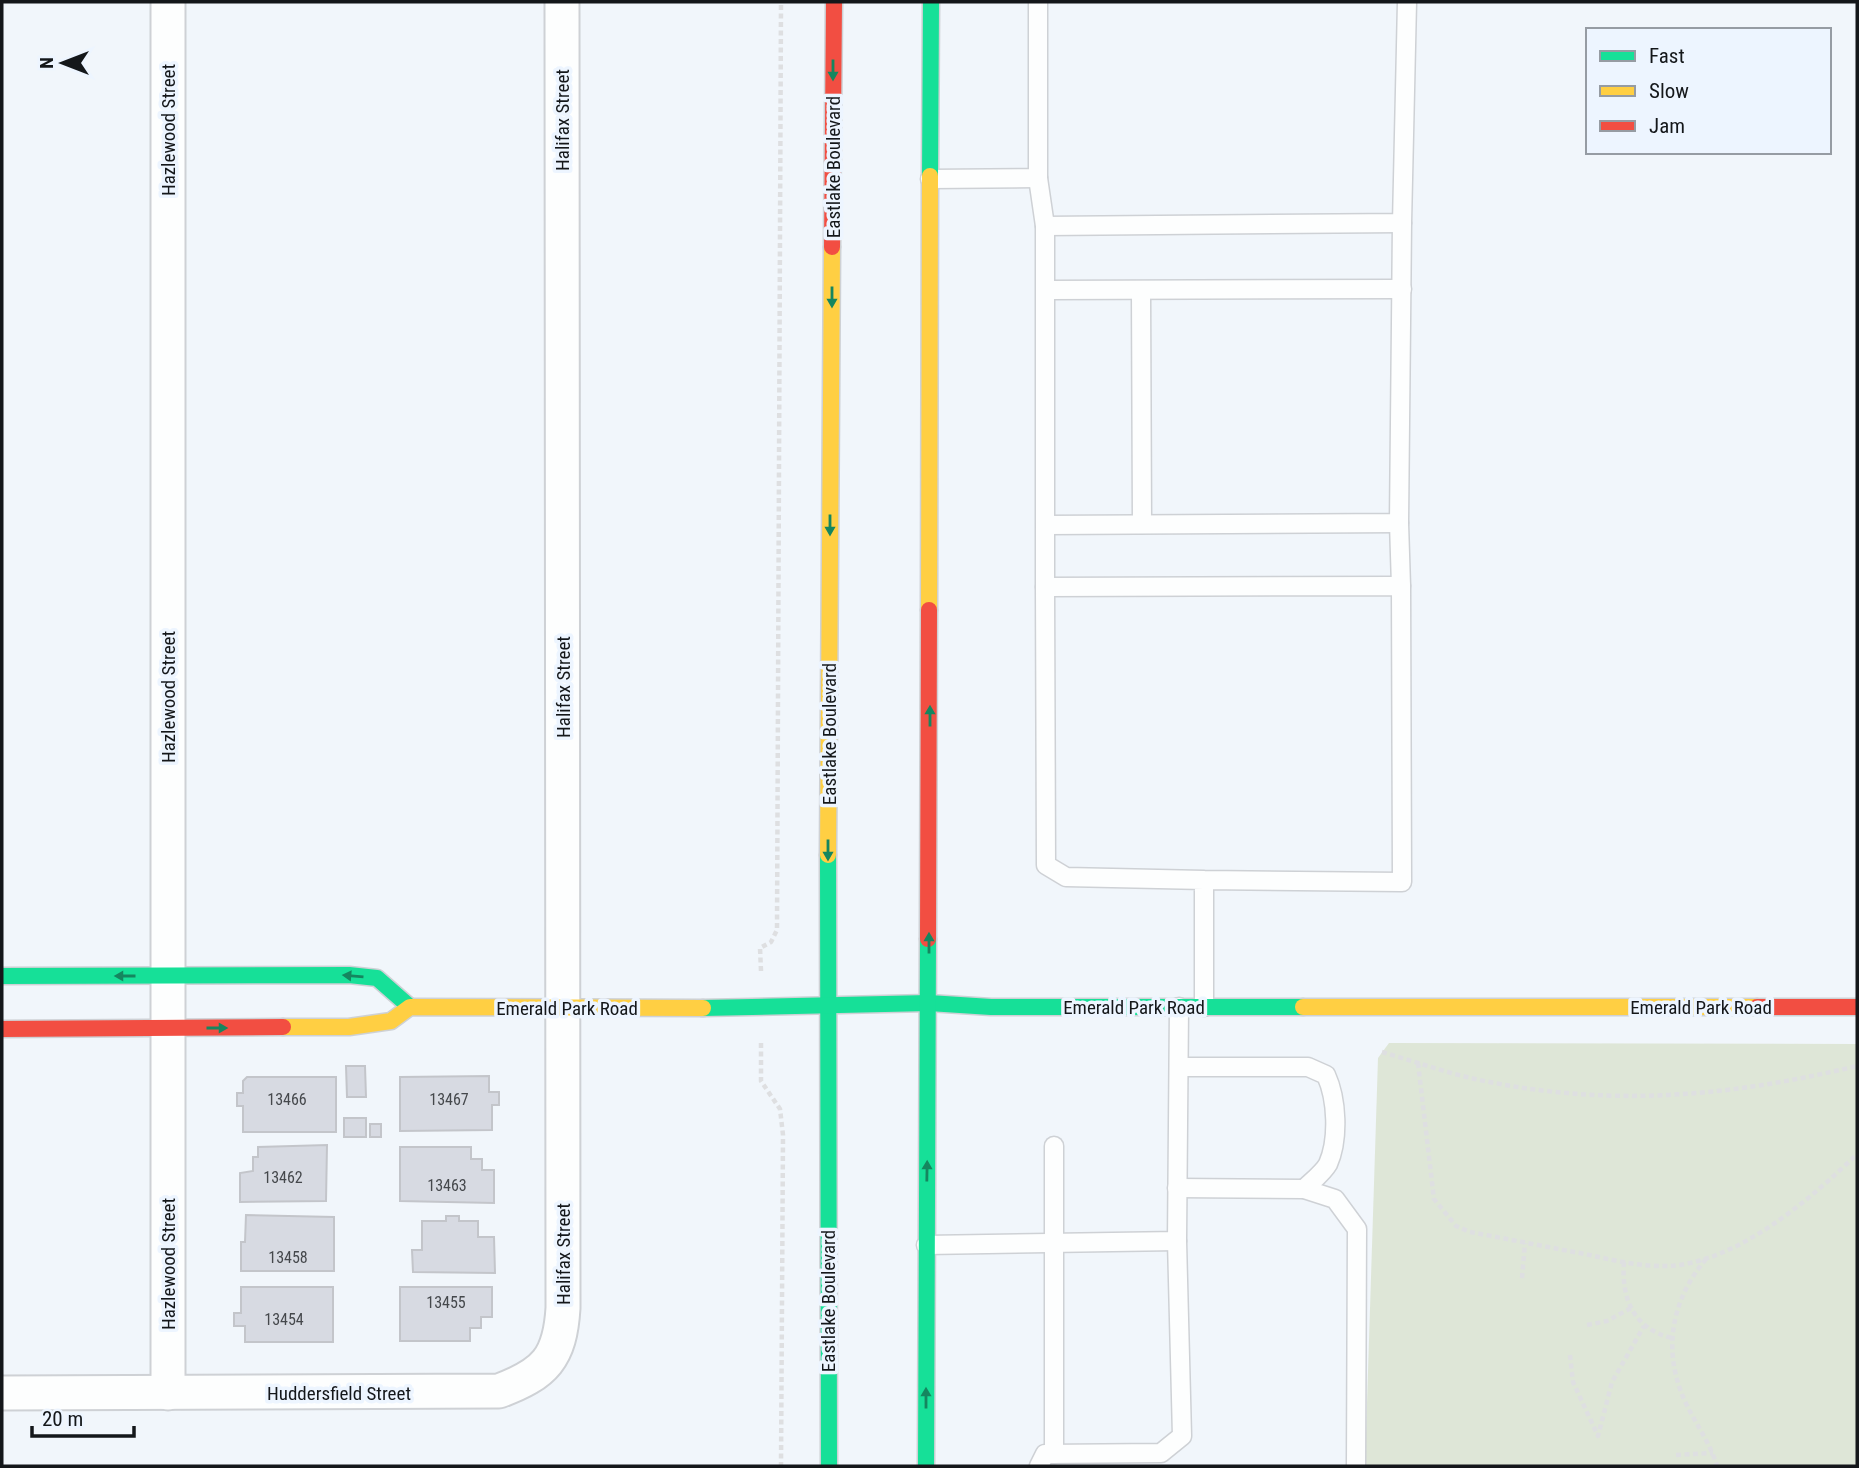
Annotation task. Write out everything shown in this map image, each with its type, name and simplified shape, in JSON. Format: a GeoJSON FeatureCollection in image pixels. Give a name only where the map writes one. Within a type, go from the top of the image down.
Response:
{"type":"FeatureCollection","features":[{"type":"Feature","properties":{"kind":"main road","name":"Eastlake Boulevard"},"geometry":{"type":"LineString","coordinates":[[829,1466],[827,1006],[834,2]]}},
{"type":"Feature","properties":{"kind":"main road"},"geometry":{"type":"LineString","coordinates":[[926,1466],[930,2]]}},
{"type":"Feature","properties":{"kind":"main road"},"geometry":{"type":"LineString","coordinates":[[2,976],[349,975],[377,978],[410,1006],[391,1021],[349,1027],[2,1029]]}},
{"type":"Feature","properties":{"kind":"main road","name":"Emerald Park Road"},"geometry":{"type":"LineString","coordinates":[[410,1006],[564,1009],[929,1003],[991,1007],[1857,1007]]}},
{"type":"Feature","properties":{"kind":"street","name":"Hazlewood Street"},"geometry":{"type":"LineString","coordinates":[[168,2],[168,1393]]}},
{"type":"Feature","properties":{"kind":"street","name":"Halifax Street"},"geometry":{"type":"LineString","coordinates":[[544,1367],[554,1354],[561,1333],[564,1009],[562,2]]}},
{"type":"Feature","properties":{"kind":"street","name":"Huddersfield Street"},"geometry":{"type":"LineString","coordinates":[[2,1393],[499,1391],[524,1381],[544,1367]]}},
{"type":"Feature","properties":{"kind":"lane"},"geometry":{"type":"LineString","coordinates":[[1038,2],[1038,177],[1045,226],[1047,290],[1046,865],[1066,877],[1402,882],[1399,523],[1402,223],[1408,2]]}},
{"type":"Feature","properties":{"kind":"lane"},"geometry":{"type":"LineString","coordinates":[[930,179],[1038,177]]}},
{"type":"Feature","properties":{"kind":"lane"},"geometry":{"type":"LineString","coordinates":[[1045,226],[1402,223]]}},
{"type":"Feature","properties":{"kind":"lane"},"geometry":{"type":"LineString","coordinates":[[1047,290],[1141,292],[1402,289]]}},
{"type":"Feature","properties":{"kind":"lane"},"geometry":{"type":"LineString","coordinates":[[1141,292],[1142,524]]}},
{"type":"Feature","properties":{"kind":"lane"},"geometry":{"type":"LineString","coordinates":[[1046,525],[1399,523]]}},
{"type":"Feature","properties":{"kind":"lane"},"geometry":{"type":"LineString","coordinates":[[1045,587],[1401,586]]}},
{"type":"Feature","properties":{"kind":"lane"},"geometry":{"type":"LineString","coordinates":[[1203,1007],[1204,880]]}},
{"type":"Feature","properties":{"kind":"lane"},"geometry":{"type":"LineString","coordinates":[[1039,1466],[1045,1454],[1161,1453],[1182,1436],[1177,1241],[1179,1007]]}},
{"type":"Feature","properties":{"kind":"lane"},"geometry":{"type":"LineString","coordinates":[[1179,1067],[1308,1068],[1326,1075],[1335,1094],[1335,1122],[1327,1165],[1304,1189]]}},
{"type":"Feature","properties":{"kind":"lane"},"geometry":{"type":"LineString","coordinates":[[1054,1146],[1054,1454]]}},
{"type":"Feature","properties":{"kind":"lane"},"geometry":{"type":"LineString","coordinates":[[1177,1188],[1304,1189],[1335,1199],[1357,1229],[1356,1466]]}},
{"type":"Feature","properties":{"kind":"lane"},"geometry":{"type":"LineString","coordinates":[[926,1245],[1177,1241]]}},
{"type":"Feature","properties":{"kind":"path"},"geometry":{"type":"LineString","coordinates":[[761,956],[760,948],[771,942],[777,930],[781,2]]}},
{"type":"Feature","properties":{"kind":"path"},"geometry":{"type":"LineString","coordinates":[[1382,1052],[1475,1079],[1567,1093],[1623,1097],[1717,1094],[1857,1066]]}},
{"type":"Feature","properties":{"kind":"path"},"geometry":{"type":"LineString","coordinates":[[761,1053],[761,1080],[780,1109],[783,1135],[782,1466]]}},
{"type":"Feature","properties":{"kind":"path"},"geometry":{"type":"LineString","coordinates":[[1419,1063],[1430,1165],[1438,1205],[1461,1229],[1624,1262],[1670,1266],[1707,1258],[1791,1213],[1857,1154]]}},
{"type":"Feature","properties":{"kind":"path"},"geometry":{"type":"LineString","coordinates":[[1522,1278],[1525,1242]]}},
{"type":"Feature","properties":{"kind":"path"},"geometry":{"type":"LineString","coordinates":[[1707,1258],[1688,1280],[1681,1296],[1672,1338],[1676,1378],[1717,1466]]}},
{"type":"Feature","properties":{"kind":"path"},"geometry":{"type":"LineString","coordinates":[[1624,1262],[1623,1288],[1631,1308],[1644,1326],[1672,1338]]}},
{"type":"Feature","properties":{"kind":"path"},"geometry":{"type":"LineString","coordinates":[[1587,1325],[1607,1321],[1631,1308]]}},
{"type":"Feature","properties":{"kind":"path"},"geometry":{"type":"LineString","coordinates":[[1570,1355],[1573,1382],[1598,1436],[1612,1382],[1644,1326]]}},
{"type":"Feature","properties":{"kind":"path"},"geometry":{"type":"LineString","coordinates":[[1676,1455],[1713,1453]]}},
{"type":"Feature","properties":{"kind":"green space"},"geometry":{"type":"Polygon","coordinates":[[[1389,1043],[1857,1044],[1857,1466],[1365,1466],[1378,1058],[1389,1043]]]}},
{"type":"Feature","properties":{"kind":"building"},"geometry":{"type":"Polygon","coordinates":[[[346,1066],[365,1066],[366,1097],[347,1097],[346,1066]]]}},
{"type":"Feature","properties":{"kind":"building"},"geometry":{"type":"Polygon","coordinates":[[[489,1076],[489,1092],[499,1092],[499,1105],[492,1105],[492,1130],[400,1131],[400,1077],[489,1076]]]}},
{"type":"Feature","properties":{"kind":"building"},"geometry":{"type":"Polygon","coordinates":[[[247,1077],[336,1077],[336,1132],[243,1132],[243,1106],[237,1106],[237,1093],[243,1093],[243,1081],[247,1077]]]}},
{"type":"Feature","properties":{"kind":"building"},"geometry":{"type":"Polygon","coordinates":[[[344,1118],[366,1118],[366,1137],[344,1137],[344,1118]]]}},
{"type":"Feature","properties":{"kind":"building"},"geometry":{"type":"Polygon","coordinates":[[[370,1124],[381,1124],[381,1137],[370,1137],[370,1124]]]}},
{"type":"Feature","properties":{"kind":"building"},"geometry":{"type":"Polygon","coordinates":[[[327,1145],[326,1201],[240,1202],[240,1173],[253,1171],[253,1157],[258,1157],[258,1147],[327,1145]]]}},
{"type":"Feature","properties":{"kind":"building"},"geometry":{"type":"Polygon","coordinates":[[[400,1147],[471,1147],[471,1159],[482,1159],[482,1170],[494,1170],[494,1203],[400,1201],[400,1147]]]}},
{"type":"Feature","properties":{"kind":"building"},"geometry":{"type":"Polygon","coordinates":[[[246,1215],[334,1217],[334,1271],[241,1271],[241,1242],[245,1242],[246,1215]]]}},
{"type":"Feature","properties":{"kind":"building"},"geometry":{"type":"Polygon","coordinates":[[[446,1216],[459,1216],[459,1221],[478,1221],[478,1237],[494,1237],[495,1273],[413,1272],[412,1250],[422,1250],[422,1221],[446,1221],[446,1216]]]}},
{"type":"Feature","properties":{"kind":"building"},"geometry":{"type":"Polygon","coordinates":[[[241,1287],[333,1287],[333,1342],[245,1342],[245,1326],[234,1326],[234,1313],[241,1313],[241,1287]]]}},
{"type":"Feature","properties":{"kind":"building"},"geometry":{"type":"Polygon","coordinates":[[[400,1287],[492,1287],[492,1317],[481,1317],[481,1328],[470,1328],[470,1341],[400,1341],[400,1287]]]}},
{"type":"Feature","properties":{"kind":"traffic: fast"},"geometry":{"type":"LineString","coordinates":[[930,176],[931,2]]}},
{"type":"Feature","properties":{"kind":"traffic: fast"},"geometry":{"type":"LineString","coordinates":[[828,855],[829,1466]]}},
{"type":"Feature","properties":{"kind":"traffic: fast"},"geometry":{"type":"LineString","coordinates":[[926,1466],[928,939]]}},
{"type":"Feature","properties":{"kind":"traffic: fast"},"geometry":{"type":"LineString","coordinates":[[2,976],[349,975],[377,978],[410,1007]]}},
{"type":"Feature","properties":{"kind":"traffic: fast"},"geometry":{"type":"LineString","coordinates":[[703,1008],[929,1003],[991,1007],[1303,1007]]}},
{"type":"Feature","properties":{"kind":"traffic: slow"},"geometry":{"type":"LineString","coordinates":[[929,610],[930,176]]}},
{"type":"Feature","properties":{"kind":"traffic: slow"},"geometry":{"type":"LineString","coordinates":[[828,855],[832,247]]}},
{"type":"Feature","properties":{"kind":"traffic: slow"},"geometry":{"type":"LineString","coordinates":[[283,1027],[349,1027],[391,1021],[410,1007],[703,1008]]}},
{"type":"Feature","properties":{"kind":"traffic: slow"},"geometry":{"type":"LineString","coordinates":[[1303,1007],[1757,1007]]}},
{"type":"Feature","properties":{"kind":"traffic: jam"},"geometry":{"type":"LineString","coordinates":[[832,247],[834,2]]}},
{"type":"Feature","properties":{"kind":"traffic: jam"},"geometry":{"type":"LineString","coordinates":[[928,939],[929,610]]}},
{"type":"Feature","properties":{"kind":"traffic: jam"},"geometry":{"type":"LineString","coordinates":[[1757,1007],[1857,1007]]}},
{"type":"Feature","properties":{"kind":"traffic: jam"},"geometry":{"type":"LineString","coordinates":[[2,1029],[283,1027]]}}]}
